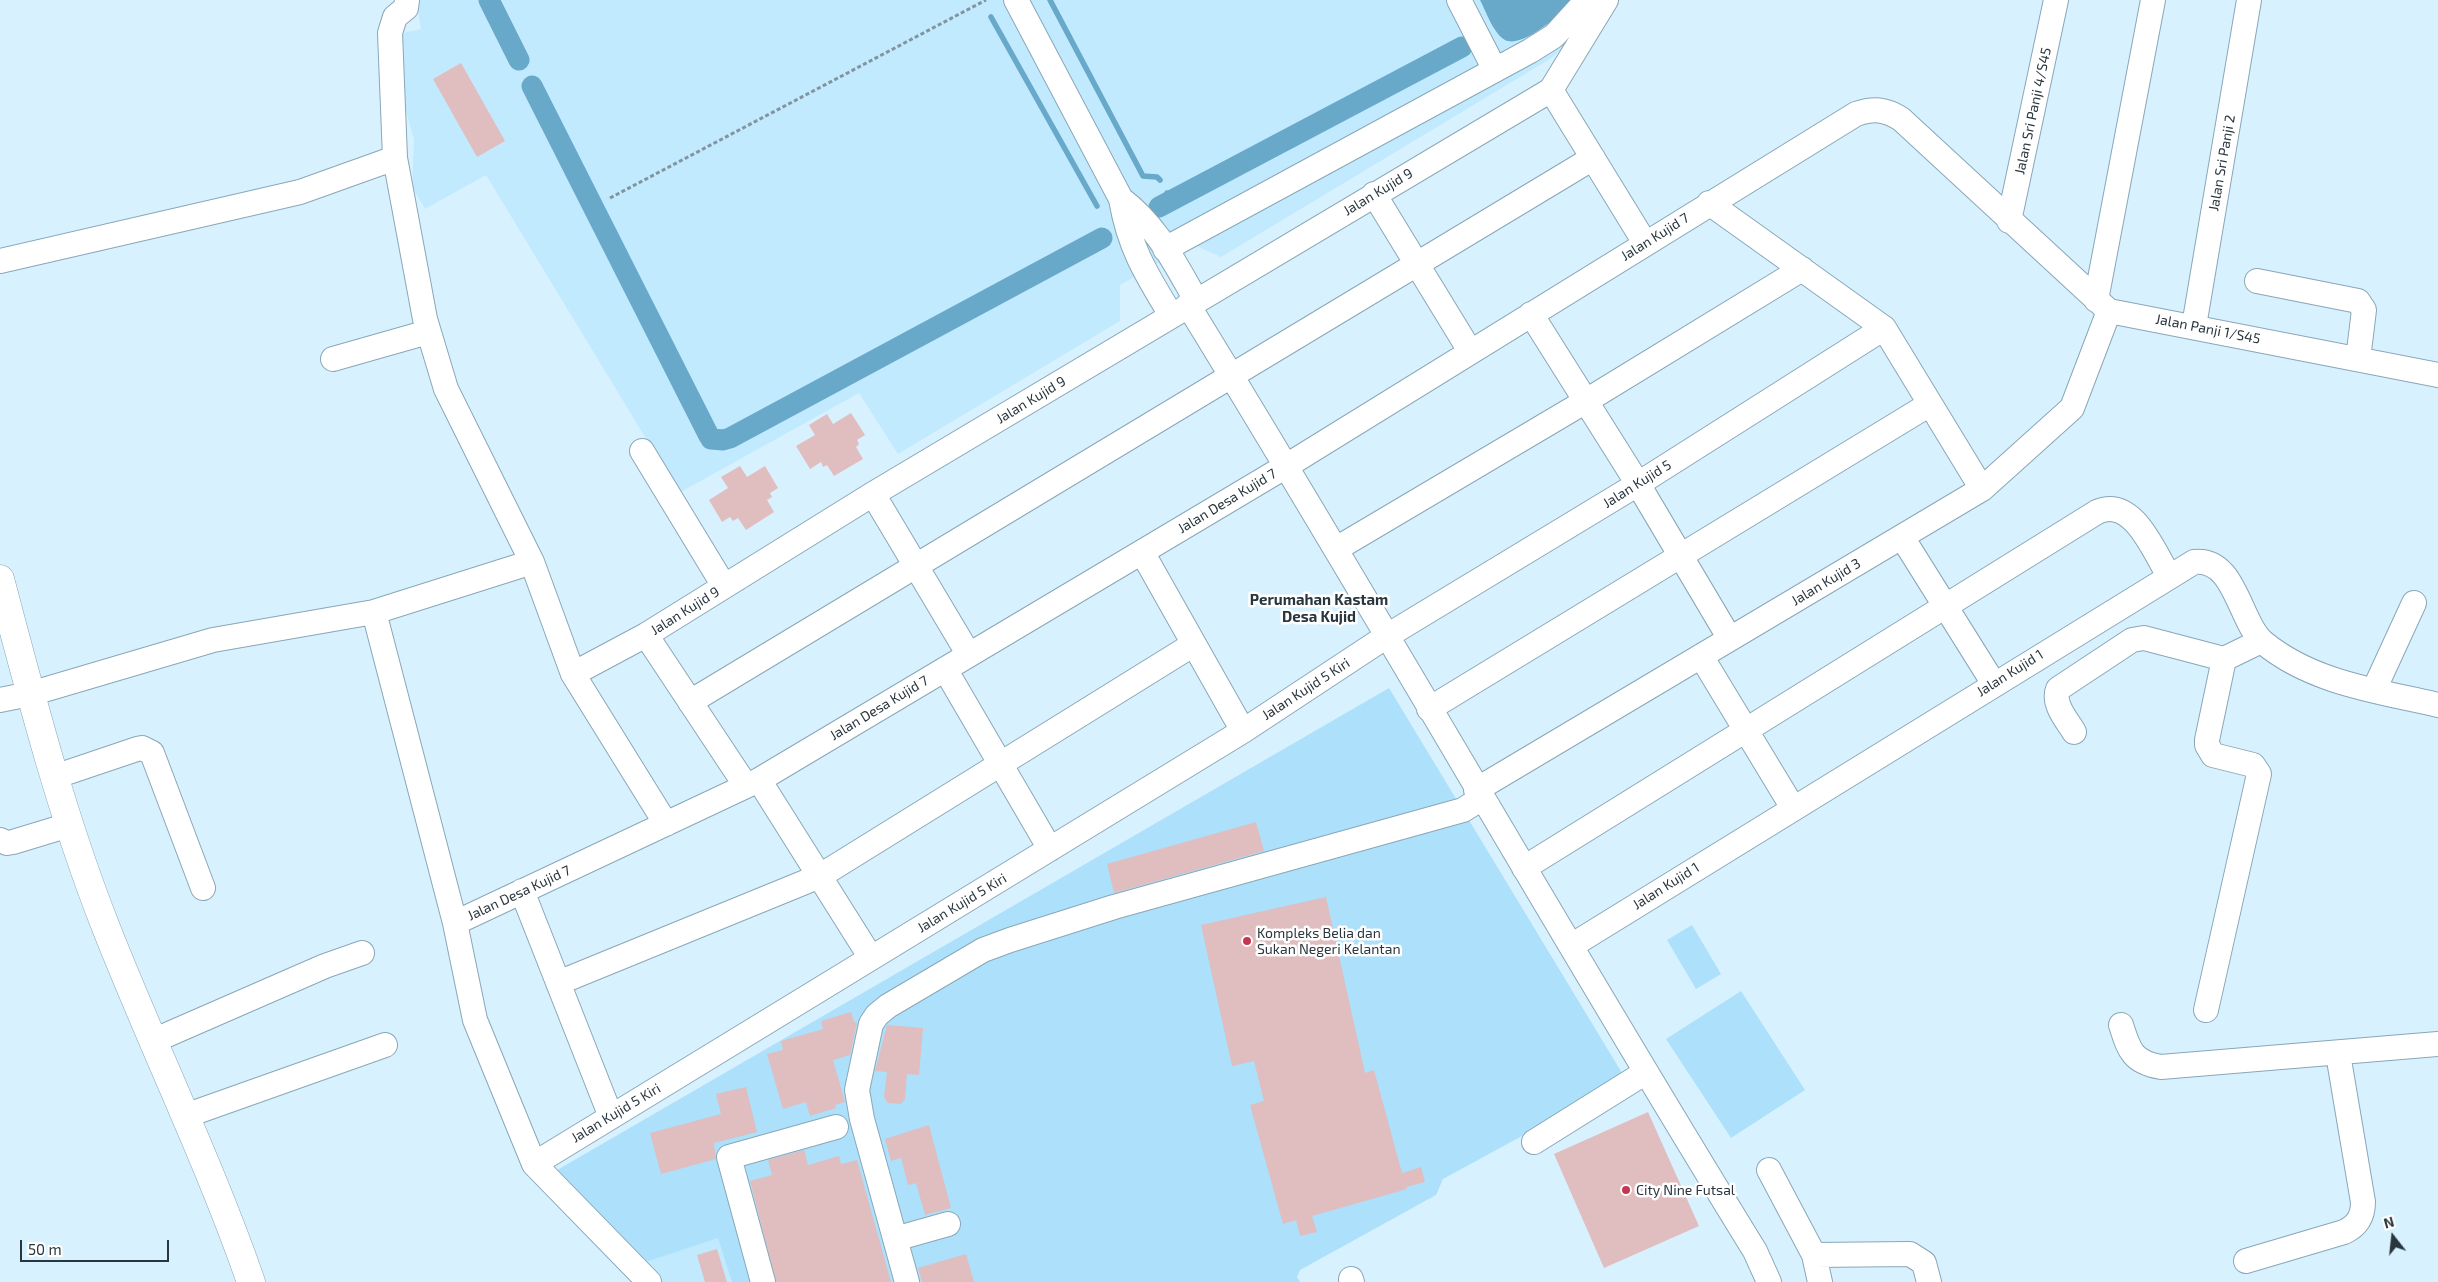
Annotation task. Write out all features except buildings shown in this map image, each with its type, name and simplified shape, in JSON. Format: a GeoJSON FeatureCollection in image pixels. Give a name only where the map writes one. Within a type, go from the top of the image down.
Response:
{"type":"FeatureCollection","features":[{"type":"Feature","properties":{"kind":"main road"},"geometry":{"type":"LineString","coordinates":[[0,578],[30,694],[69,825],[105,925],[222,1202],[251,1282]]}},
{"type":"Feature","properties":{"kind":"street"},"geometry":{"type":"LineString","coordinates":[[407,0],[406,8],[395,17],[390,33],[395,158],[428,332],[446,389],[532,562],[573,674],[666,824]]}},
{"type":"Feature","properties":{"kind":"street"},"geometry":{"type":"LineString","coordinates":[[1016,0],[1121,199],[1125,224],[1134,253],[1185,307],[1232,376],[1288,465],[1479,794],[1755,1251],[1769,1282]]}},
{"type":"Feature","properties":{"kind":"street"},"geometry":{"type":"LineString","coordinates":[[1459,0],[1495,70]]}},
{"type":"Feature","properties":{"kind":"street"},"geometry":{"type":"LineString","coordinates":[[1166,249],[1554,36],[1587,0]]}},
{"type":"Feature","properties":{"kind":"street","name":"Jalan Kujid 9"},"geometry":{"type":"LineString","coordinates":[[573,674],[646,635],[873,494],[1551,90],[1606,0]]}},
{"type":"Feature","properties":{"kind":"street","name":"Jalan Sri Panji 4/S45"},"geometry":{"type":"LineString","coordinates":[[2009,221],[2056,0]]}},
{"type":"Feature","properties":{"kind":"street","name":"Jalan Kujid 3"},"geometry":{"type":"LineString","coordinates":[[907,1282],[862,1119],[856,1090],[871,1024],[888,1006],[983,950],[1010,940],[1123,904],[1463,810],[1479,794],[1702,656],[1982,489],[2072,408],[2103,305],[2152,0]]}},
{"type":"Feature","properties":{"kind":"street","name":"Jalan Sri Panji 2"},"geometry":{"type":"LineString","coordinates":[[2194,326],[2249,0]]}},
{"type":"Feature","properties":{"kind":"street"},"geometry":{"type":"LineString","coordinates":[[1551,90],[1645,243]]}},
{"type":"Feature","properties":{"kind":"street","name":"Jalan Kujid 7"},"geometry":{"type":"LineString","coordinates":[[1288,465],[1709,203],[1856,114],[1877,109],[1890,112],[1901,120],[2009,221]]}},
{"type":"Feature","properties":{"kind":"street"},"geometry":{"type":"LineString","coordinates":[[0,260],[300,192],[395,158]]}},
{"type":"Feature","properties":{"kind":"street"},"geometry":{"type":"LineString","coordinates":[[690,702],[1593,158]]}},
{"type":"Feature","properties":{"kind":"street"},"geometry":{"type":"LineString","coordinates":[[1374,194],[1470,352]]}},
{"type":"Feature","properties":{"kind":"street"},"geometry":{"type":"LineString","coordinates":[[1121,199],[1141,214],[1166,249],[1185,307]]}},
{"type":"Feature","properties":{"kind":"street"},"geometry":{"type":"LineString","coordinates":[[1709,203],[1884,328],[1982,489]]}},
{"type":"Feature","properties":{"kind":"street"},"geometry":{"type":"LineString","coordinates":[[2009,221],[2103,305]]}},
{"type":"Feature","properties":{"kind":"street"},"geometry":{"type":"LineString","coordinates":[[1336,549],[1586,401],[1802,269]]}},
{"type":"Feature","properties":{"kind":"street"},"geometry":{"type":"LineString","coordinates":[[2257,281],[2358,301],[2364,310],[2358,359]]}},
{"type":"Feature","properties":{"kind":"street","name":"Jalan Panji 1/S45"},"geometry":{"type":"LineString","coordinates":[[2103,305],[2194,326],[2438,375]]}},
{"type":"Feature","properties":{"kind":"street"},"geometry":{"type":"LineString","coordinates":[[1531,314],[1638,484],[1730,639]]}},
{"type":"Feature","properties":{"kind":"street","name":"Jalan Kujid 5"},"geometry":{"type":"LineString","coordinates":[[1387,636],[1638,484],[1884,328]]}},
{"type":"Feature","properties":{"kind":"street"},"geometry":{"type":"LineString","coordinates":[[333,359],[428,332]]}},
{"type":"Feature","properties":{"kind":"street"},"geometry":{"type":"LineString","coordinates":[[1429,709],[1930,404]]}},
{"type":"Feature","properties":{"kind":"street"},"geometry":{"type":"LineString","coordinates":[[642,452],[724,586]]}},
{"type":"Feature","properties":{"kind":"street","name":"Jalan Desa Kujid 7"},"geometry":{"type":"LineString","coordinates":[[455,923],[752,783],[1288,465]]}},
{"type":"Feature","properties":{"kind":"street"},"geometry":{"type":"LineString","coordinates":[[873,494],[969,655]]}},
{"type":"Feature","properties":{"kind":"street"},"geometry":{"type":"LineString","coordinates":[[1524,868],[2105,508],[2113,508],[2128,514],[2169,576]]}},
{"type":"Feature","properties":{"kind":"street"},"geometry":{"type":"LineString","coordinates":[[1902,536],[1994,684]]}},
{"type":"Feature","properties":{"kind":"street"},"geometry":{"type":"LineString","coordinates":[[1142,552],[1244,730]]}},
{"type":"Feature","properties":{"kind":"street","name":"Jalan Kujid 1"},"geometry":{"type":"LineString","coordinates":[[1571,946],[2194,562],[2202,561],[2218,566],[2261,641],[2288,661],[2315,675],[2438,705]]}},
{"type":"Feature","properties":{"kind":"street"},"geometry":{"type":"LineString","coordinates":[[0,700],[30,694],[213,640],[374,612],[532,562]]}},
{"type":"Feature","properties":{"kind":"street"},"geometry":{"type":"LineString","coordinates":[[2374,690],[2414,603]]}},
{"type":"Feature","properties":{"kind":"street"},"geometry":{"type":"LineString","coordinates":[[374,612],[455,923],[475,1020],[534,1164],[649,1282]]}},
{"type":"Feature","properties":{"kind":"street"},"geometry":{"type":"LineString","coordinates":[[646,635],[690,702],[820,876],[871,958]]}},
{"type":"Feature","properties":{"kind":"street","name":"Jalan Kujid 5 Kiri"},"geometry":{"type":"LineString","coordinates":[[534,1164],[1244,730],[1387,636]]}},
{"type":"Feature","properties":{"kind":"street"},"geometry":{"type":"LineString","coordinates":[[2074,732],[2058,705],[2056,694],[2058,689],[2132,640],[2144,638],[2224,659],[2261,641]]}},
{"type":"Feature","properties":{"kind":"street"},"geometry":{"type":"LineString","coordinates":[[558,983],[820,876],[1194,644]]}},
{"type":"Feature","properties":{"kind":"street"},"geometry":{"type":"LineString","coordinates":[[1702,656],[1793,808]]}},
{"type":"Feature","properties":{"kind":"street"},"geometry":{"type":"LineString","coordinates":[[2206,1010],[2259,780],[2259,774],[2253,765],[2213,755],[2207,745],[2224,659]]}},
{"type":"Feature","properties":{"kind":"street"},"geometry":{"type":"LineString","coordinates":[[945,669],[1050,849]]}},
{"type":"Feature","properties":{"kind":"street"},"geometry":{"type":"LineString","coordinates":[[54,777],[136,749],[142,748],[152,753],[203,888]]}},
{"type":"Feature","properties":{"kind":"street"},"geometry":{"type":"LineString","coordinates":[[0,840],[7,843],[13,842],[69,825]]}},
{"type":"Feature","properties":{"kind":"street"},"geometry":{"type":"LineString","coordinates":[[522,891],[611,1117]]}},
{"type":"Feature","properties":{"kind":"street"},"geometry":{"type":"LineString","coordinates":[[153,1041],[325,966],[362,953]]}},
{"type":"Feature","properties":{"kind":"street"},"geometry":{"type":"LineString","coordinates":[[2120,1025],[2130,1051],[2134,1056],[2146,1064],[2160,1067],[2338,1054],[2438,1044]]}},
{"type":"Feature","properties":{"kind":"street"},"geometry":{"type":"LineString","coordinates":[[185,1116],[385,1045]]}},
{"type":"Feature","properties":{"kind":"street"},"geometry":{"type":"LineString","coordinates":[[2246,1261],[2344,1232],[2357,1224],[2361,1217],[2363,1202],[2338,1054]]}},
{"type":"Feature","properties":{"kind":"street"},"geometry":{"type":"LineString","coordinates":[[1534,1142],[1646,1072]]}},
{"type":"Feature","properties":{"kind":"street"},"geometry":{"type":"LineString","coordinates":[[763,1282],[729,1157],[836,1127]]}},
{"type":"Feature","properties":{"kind":"street"},"geometry":{"type":"LineString","coordinates":[[1769,1170],[1814,1255],[1820,1282]]}},
{"type":"Feature","properties":{"kind":"street"},"geometry":{"type":"LineString","coordinates":[[895,1239],[948,1224]]}},
{"type":"Feature","properties":{"kind":"street"},"geometry":{"type":"LineString","coordinates":[[1814,1255],[1910,1254],[1924,1263],[1929,1282]]}},
{"type":"Feature","properties":{"kind":"path"},"geometry":{"type":"LineString","coordinates":[[610,198],[986,0]]}},
{"type":"Feature","properties":{"kind":"shaded area"},"geometry":{"type":"Polygon","coordinates":[[[416,0],[1601,0],[1568,44],[1550,59],[1221,257],[1192,244],[1120,285],[1120,321],[898,454],[859,393],[679,493],[486,175],[425,209],[412,187],[414,140],[404,104],[400,38],[406,32],[421,29],[416,0]]]}},
{"type":"Feature","properties":{"kind":"shaded area"},"geometry":{"type":"Polygon","coordinates":[[[1480,0],[1573,0],[1551,21],[1532,35],[1513,41],[1505,40],[1501,37],[1490,22],[1480,0]]]}},
{"type":"Feature","properties":{"kind":"shaded area","name":"Kompleks Belia dan Sukan Negeri Kelantan"},"geometry":{"type":"Polygon","coordinates":[[[1389,688],[1622,1073],[1533,1130],[1443,1179],[1436,1195],[1300,1270],[1297,1277],[1300,1282],[732,1282],[718,1238],[643,1263],[552,1173],[1389,688]]]}},
{"type":"Feature","properties":{"kind":"shaded area"},"geometry":{"type":"Polygon","coordinates":[[[1692,925],[1721,974],[1696,989],[1667,940],[1692,925]]]}},
{"type":"Feature","properties":{"kind":"shaded area"},"geometry":{"type":"Polygon","coordinates":[[[1741,991],[1805,1090],[1731,1138],[1666,1039],[1741,991]]]}},
{"type":"Feature","properties":{"kind":"shaded area"},"geometry":{"type":"Polygon","coordinates":[[[719,1237],[732,1282],[662,1282],[643,1263],[719,1237]]]}},
{"type":"Feature","properties":{"kind":"waterway"},"geometry":{"type":"LineString","coordinates":[[489,0],[519,60]]}},
{"type":"Feature","properties":{"kind":"waterway"},"geometry":{"type":"LineString","coordinates":[[1050,0],[1143,176],[1157,177],[1160,180]]}},
{"type":"Feature","properties":{"kind":"waterway"},"geometry":{"type":"LineString","coordinates":[[991,17],[1097,206]]}},
{"type":"Feature","properties":{"kind":"waterway"},"geometry":{"type":"LineString","coordinates":[[1159,207],[1462,47]]}},
{"type":"Feature","properties":{"kind":"waterway"},"geometry":{"type":"LineString","coordinates":[[532,86],[711,439],[723,440],[730,438],[1102,238]]}},
{"type":"Feature","properties":{"kind":"waterway"},"geometry":{"type":"LineString","coordinates":[[1167,193],[1171,201]]}},
{"type":"Feature","properties":{"kind":"place","name":"Kompleks Belia dan Sukan Negeri Kelantan"},"geometry":{"type":"Point","coordinates":[1247,941]}},
{"type":"Feature","properties":{"kind":"place","name":"City Nine Futsal"},"geometry":{"type":"Point","coordinates":[1626,1190]}},
{"type":"Feature","properties":{"kind":"district","name":"Perumahan Kastam Desa Kujid"},"geometry":{"type":"Point","coordinates":[1319,608]}}]}
